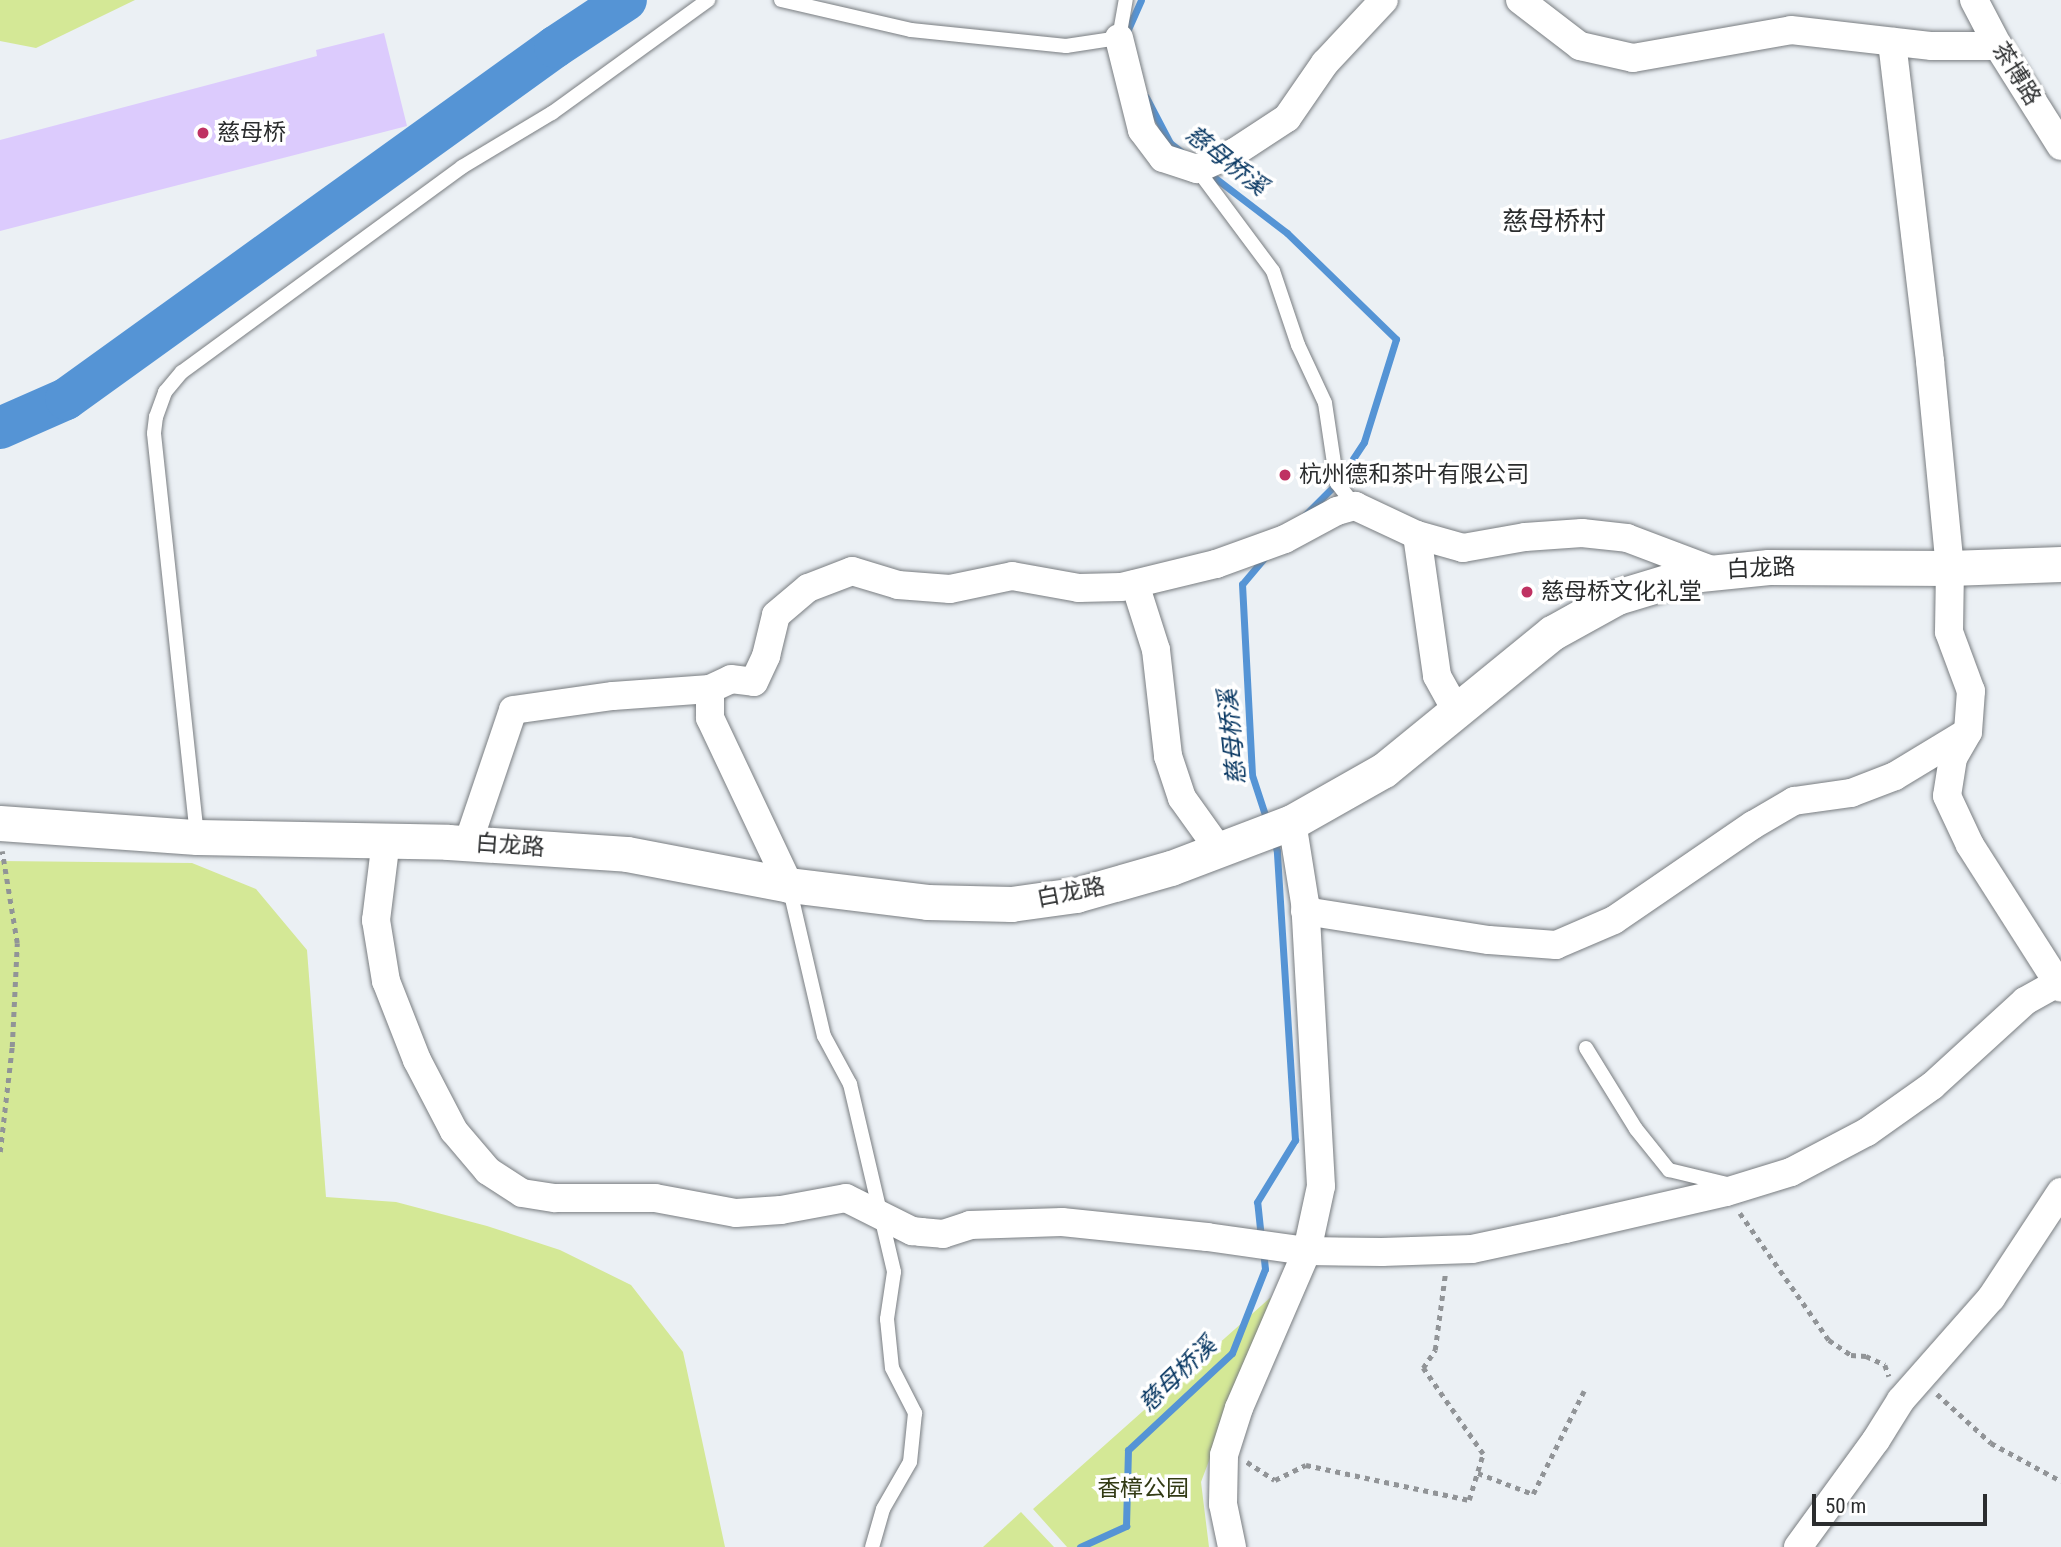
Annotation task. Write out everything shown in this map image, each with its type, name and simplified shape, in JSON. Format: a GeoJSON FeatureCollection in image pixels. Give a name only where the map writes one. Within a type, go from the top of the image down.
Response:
{"type":"FeatureCollection","features":[{"type":"Feature","properties":{"kind":"street"},"geometry":{"type":"LineString","coordinates":[[1119,38],[1142,130],[1163,158],[1197,169],[1236,152],[1287,118],[1325,63],[1384,0]]}},
{"type":"Feature","properties":{"kind":"street"},"geometry":{"type":"LineString","coordinates":[[1520,0],[1580,46],[1633,58],[1791,30],[1932,46],[1998,46]]}},
{"type":"Feature","properties":{"kind":"street","name":"茶博路"},"geometry":{"type":"LineString","coordinates":[[1973,0],[1998,46],[2061,146]]}},
{"type":"Feature","properties":{"kind":"street"},"geometry":{"type":"LineString","coordinates":[[386,840],[376,920],[386,981],[417,1060],[454,1132],[488,1171],[522,1193],[555,1198],[655,1198],[736,1213],[781,1210],[846,1198],[912,1231],[943,1234],[970,1225],[1062,1222],[1207,1237],[1307,1251],[1472,1249],[1733,1190],[1791,1172],[1867,1132],[1932,1087],[2025,1001],[2059,985],[1970,845],[1947,796],[1953,758],[1968,732],[1971,691],[1949,632],[1950,568],[1930,361],[1892,42]]}},
{"type":"Feature","properties":{"kind":"street"},"geometry":{"type":"LineString","coordinates":[[468,843],[513,710],[612,696],[710,690],[731,679],[754,682],[766,656],[776,615],[808,588],[852,571],[898,585],[950,589],[1012,576],[1079,588],[1121,587],[1216,564],[1285,539],[1337,511],[1355,506],[1417,535],[1463,548],[1525,537],[1582,533],[1627,538],[1717,572]]}},
{"type":"Feature","properties":{"kind":"street"},"geometry":{"type":"LineString","coordinates":[[1417,535],[1437,676],[1457,712]]}},
{"type":"Feature","properties":{"kind":"street","name":"白龙路"},"geometry":{"type":"LineString","coordinates":[[1,836],[197,836],[468,843],[627,854],[789,884],[927,902],[1011,904],[1076,895],[1220,851],[1292,822],[1384,770],[1552,633],[1617,597],[1690,575],[1769,567],[1950,568],[2061,564]]}},
{"type":"Feature","properties":{"kind":"street"},"geometry":{"type":"LineString","coordinates":[[1135,584],[1156,650],[1171,766],[1182,798],[1220,851]]}},
{"type":"Feature","properties":{"kind":"street"},"geometry":{"type":"LineString","coordinates":[[710,690],[710,718],[789,884]]}},
{"type":"Feature","properties":{"kind":"street"},"geometry":{"type":"LineString","coordinates":[[1305,911],[1489,940],[1556,945],[1614,920],[1794,801],[1851,793],[1895,776],[1968,732]]}},
{"type":"Feature","properties":{"kind":"street"},"geometry":{"type":"LineString","coordinates":[[1232,1547],[1223,1504],[1226,1448],[1239,1408],[1307,1251],[1321,1186],[1305,911],[1292,822]]}},
{"type":"Feature","properties":{"kind":"street"},"geometry":{"type":"LineString","coordinates":[[1798,1547],[1876,1440],[1900,1399],[1991,1297],[2061,1192]]}},
{"type":"Feature","properties":{"kind":"lane"},"geometry":{"type":"LineString","coordinates":[[197,836],[155,433],[156,417],[165,392],[182,372],[462,167],[552,113],[708,0]]}},
{"type":"Feature","properties":{"kind":"lane"},"geometry":{"type":"LineString","coordinates":[[781,0],[911,30],[1066,46],[1119,38],[1126,0]]}},
{"type":"Feature","properties":{"kind":"lane"},"geometry":{"type":"LineString","coordinates":[[1197,169],[1273,271],[1298,345],[1325,402],[1337,483],[1355,506]]}},
{"type":"Feature","properties":{"kind":"lane"},"geometry":{"type":"LineString","coordinates":[[789,884],[824,1036],[850,1084],[894,1272],[887,1319],[892,1368],[915,1413],[910,1462],[883,1509],[872,1547]]}},
{"type":"Feature","properties":{"kind":"lane"},"geometry":{"type":"LineString","coordinates":[[1586,1048],[1636,1129],[1669,1170],[1733,1190]]}},
{"type":"Feature","properties":{"kind":"path"},"geometry":{"type":"LineString","coordinates":[[0,1152],[12,1047],[17,943],[1,836]]}},
{"type":"Feature","properties":{"kind":"path"},"geometry":{"type":"LineString","coordinates":[[1733,1190],[1829,1340],[1851,1355],[1866,1356],[1885,1365],[1900,1399]]}},
{"type":"Feature","properties":{"kind":"path"},"geometry":{"type":"LineString","coordinates":[[1226,1448],[1275,1480],[1306,1465],[1469,1500],[1483,1454],[1423,1368],[1435,1350],[1449,1250]]}},
{"type":"Feature","properties":{"kind":"path"},"geometry":{"type":"LineString","coordinates":[[1920,1379],[1991,1443],[2061,1481]]}},
{"type":"Feature","properties":{"kind":"path"},"geometry":{"type":"LineString","coordinates":[[1478,1473],[1532,1494],[1584,1391]]}},
{"type":"Feature","properties":{"kind":"green space"},"geometry":{"type":"Polygon","coordinates":[[[0,0],[135,0],[36,48],[0,41],[0,0]]]}},
{"type":"Feature","properties":{"kind":"green space"},"geometry":{"type":"Polygon","coordinates":[[[0,861],[192,863],[256,889],[307,950],[326,1197],[396,1202],[487,1226],[560,1250],[631,1285],[683,1352],[725,1547],[0,1547],[0,861]]]}},
{"type":"Feature","properties":{"kind":"green space","name":"香樟公园"},"geometry":{"type":"Polygon","coordinates":[[[1271,1297],[1201,1482],[1209,1547],[1067,1547],[1033,1509],[1271,1297]]]}},
{"type":"Feature","properties":{"kind":"green space"},"geometry":{"type":"Polygon","coordinates":[[[1021,1512],[1054,1547],[983,1547],[1021,1512]]]}},
{"type":"Feature","properties":{"kind":"building","name":"慈母桥"},"geometry":{"type":"Polygon","coordinates":[[[384,33],[407,126],[0,231],[0,140],[317,56],[316,50],[384,33]]]}},
{"type":"Feature","properties":{"kind":"waterway"},"geometry":{"type":"LineString","coordinates":[[0,428],[66,399],[555,47],[626,0]]}},
{"type":"Feature","properties":{"kind":"waterway","name":"慈母桥溪"},"geometry":{"type":"LineString","coordinates":[[1125,36],[1141,0]]}},
{"type":"Feature","properties":{"kind":"waterway","name":"慈母桥溪"},"geometry":{"type":"LineString","coordinates":[[1146,97],[1170,143],[1183,153]]}},
{"type":"Feature","properties":{"kind":"waterway","name":"慈母桥溪"},"geometry":{"type":"LineString","coordinates":[[1206,171],[1287,233],[1396,339],[1364,442],[1337,483],[1304,516]]}},
{"type":"Feature","properties":{"kind":"waterway","name":"慈母桥溪"},"geometry":{"type":"LineString","coordinates":[[1265,557],[1242,584],[1252,775],[1267,821]]}},
{"type":"Feature","properties":{"kind":"waterway","name":"慈母桥溪"},"geometry":{"type":"LineString","coordinates":[[1261,1238],[1257,1202],[1295,1140],[1277,851],[1273,839]]}},
{"type":"Feature","properties":{"kind":"waterway","name":"慈母桥溪"},"geometry":{"type":"LineString","coordinates":[[1080,1547],[1126,1526],[1128,1450],[1232,1353],[1265,1269],[1263,1250]]}},
{"type":"Feature","properties":{"kind":"place","name":"慈母桥"},"geometry":{"type":"Point","coordinates":[203,133]}},
{"type":"Feature","properties":{"kind":"place","name":"杭州德和茶叶有限公司"},"geometry":{"type":"Point","coordinates":[1285,475]}},
{"type":"Feature","properties":{"kind":"place","name":"慈母桥文化礼堂"},"geometry":{"type":"Point","coordinates":[1527,592]}},
{"type":"Feature","properties":{"kind":"district","name":"慈母桥村"},"geometry":{"type":"Point","coordinates":[1554,222]}}]}
